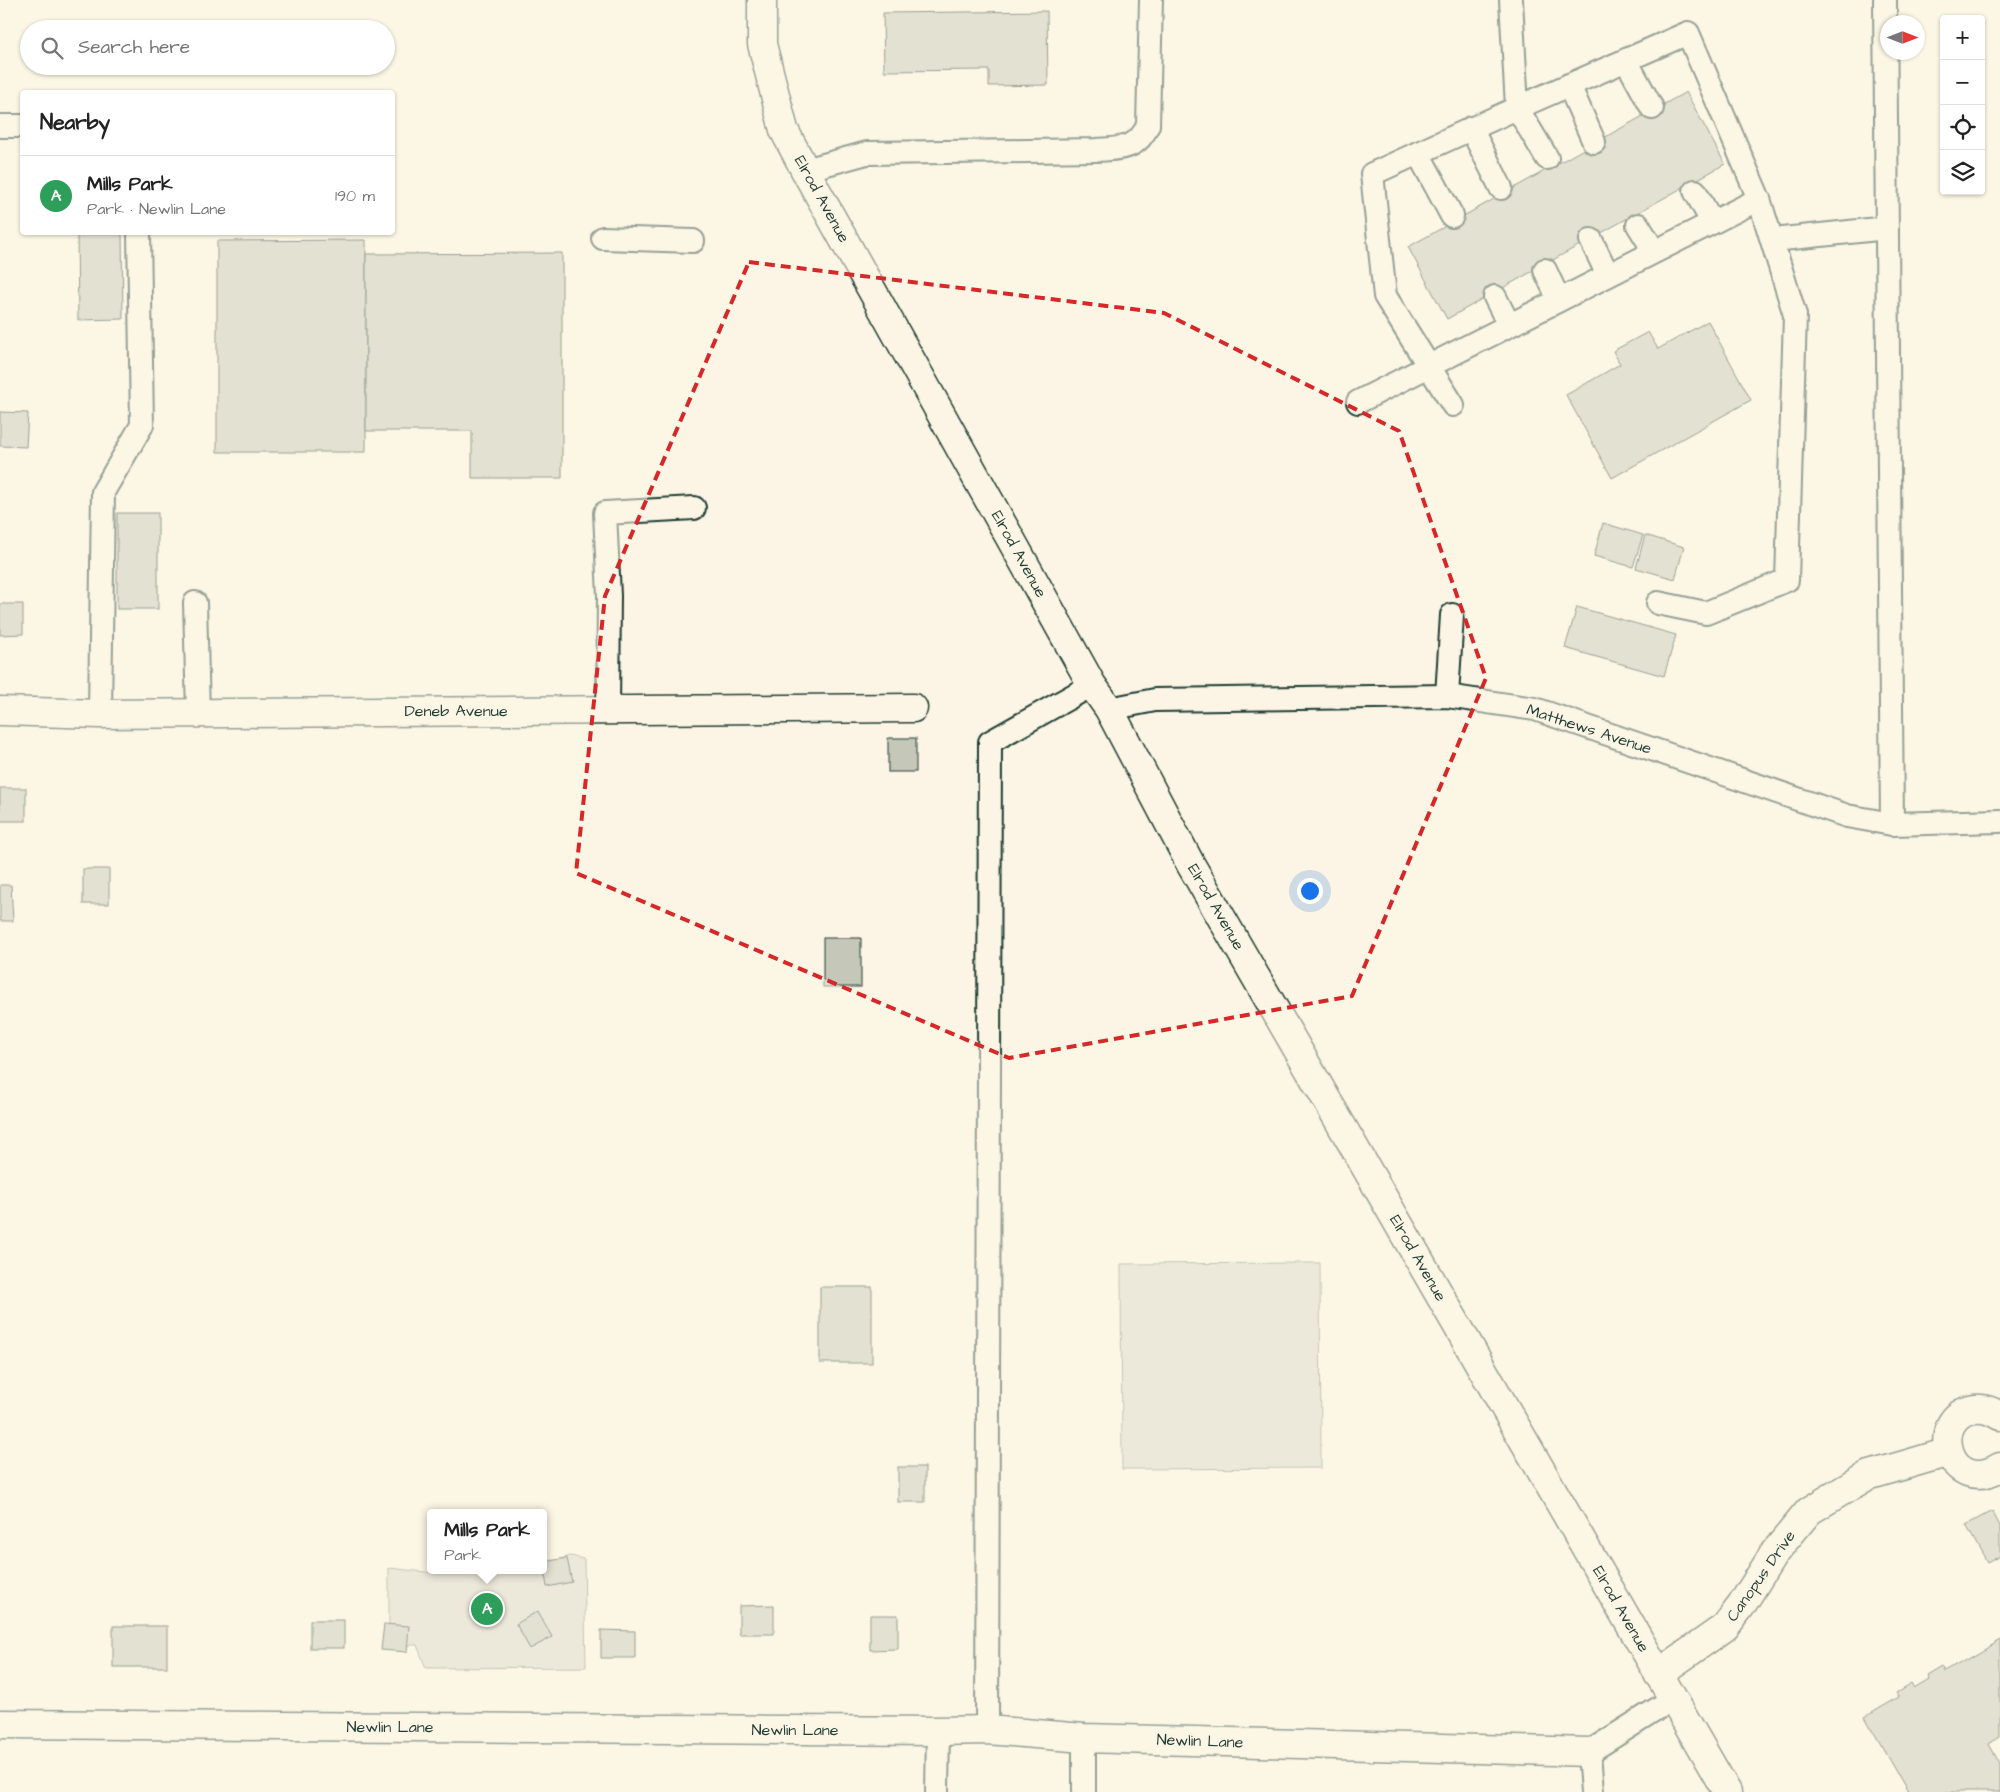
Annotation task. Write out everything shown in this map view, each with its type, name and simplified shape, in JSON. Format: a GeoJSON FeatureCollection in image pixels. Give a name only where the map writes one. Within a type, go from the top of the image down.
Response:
{"type":"FeatureCollection","features":[{"type":"Feature","properties":{"kind":"street","name":"Elrod Avenue"},"geometry":{"type":"LineString","coordinates":[[762,0],[762,44],[784,130],[805,170],[1092,685],[1109,709],[1191,865],[1727,1792]]}},
{"type":"Feature","properties":{"kind":"street","name":"Deneb Avenue"},"geometry":{"type":"LineString","coordinates":[[0,711],[100,714],[913,708]]}},
{"type":"Feature","properties":{"kind":"street"},"geometry":{"type":"LineString","coordinates":[[2000,1416],[1994,1412],[1981,1409],[1969,1410],[1957,1417],[1950,1427],[1947,1440],[1949,1452],[1955,1464],[1966,1472],[1978,1475],[1991,1473],[2000,1467]]}},
{"type":"Feature","properties":{"kind":"street","name":"Canopus Drive"},"geometry":{"type":"LineString","coordinates":[[1658,1674],[1725,1627],[1742,1606],[1775,1552],[1809,1511],[1867,1476],[1949,1452]]}},
{"type":"Feature","properties":{"kind":"street","name":"Newlin Lane"},"geometry":{"type":"LineString","coordinates":[[0,1724],[987,1730],[1084,1738],[1589,1752]]}},
{"type":"Feature","properties":{"kind":"lane"},"geometry":{"type":"LineString","coordinates":[[805,170],[867,153],[1097,150],[1126,147],[1142,138],[1148,125],[1151,0]]}},
{"type":"Feature","properties":{"kind":"lane"},"geometry":{"type":"LineString","coordinates":[[1511,0],[1517,108],[1547,158]]}},
{"type":"Feature","properties":{"kind":"lane"},"geometry":{"type":"LineString","coordinates":[[1886,0],[1892,824]]}},
{"type":"Feature","properties":{"kind":"lane"},"geometry":{"type":"LineString","coordinates":[[1453,405],[1385,296],[1372,174],[1471,128],[1688,33],[1759,199],[1795,315],[1786,580],[1706,613],[1658,603]]}},
{"type":"Feature","properties":{"kind":"lane"},"geometry":{"type":"LineString","coordinates":[[1626,60],[1652,108]]}},
{"type":"Feature","properties":{"kind":"lane"},"geometry":{"type":"LineString","coordinates":[[1569,85],[1594,142]]}},
{"type":"Feature","properties":{"kind":"lane"},"geometry":{"type":"LineString","coordinates":[[0,126],[20,126]]}},
{"type":"Feature","properties":{"kind":"lane"},"geometry":{"type":"LineString","coordinates":[[1471,128],[1501,188]]}},
{"type":"Feature","properties":{"kind":"lane"},"geometry":{"type":"LineString","coordinates":[[1418,153],[1452,216]]}},
{"type":"Feature","properties":{"kind":"lane"},"geometry":{"type":"LineString","coordinates":[[1695,191],[1712,222]]}},
{"type":"Feature","properties":{"kind":"lane"},"geometry":{"type":"LineString","coordinates":[[1358,402],[1759,199]]}},
{"type":"Feature","properties":{"kind":"lane"},"geometry":{"type":"LineString","coordinates":[[1638,224],[1654,252]]}},
{"type":"Feature","properties":{"kind":"lane"},"geometry":{"type":"LineString","coordinates":[[1773,240],[1887,228]]}},
{"type":"Feature","properties":{"kind":"lane"},"geometry":{"type":"LineString","coordinates":[[100,714],[103,492],[142,425],[139,235]]}},
{"type":"Feature","properties":{"kind":"lane"},"geometry":{"type":"LineString","coordinates":[[603,238],[693,241]]}},
{"type":"Feature","properties":{"kind":"lane"},"geometry":{"type":"LineString","coordinates":[[1591,240],[1608,275]]}},
{"type":"Feature","properties":{"kind":"lane"},"geometry":{"type":"LineString","coordinates":[[1545,270],[1559,300]]}},
{"type":"Feature","properties":{"kind":"lane"},"geometry":{"type":"LineString","coordinates":[[1496,297],[1509,325]]}},
{"type":"Feature","properties":{"kind":"lane"},"geometry":{"type":"LineString","coordinates":[[608,710],[609,596],[605,513],[694,508]]}},
{"type":"Feature","properties":{"kind":"lane"},"geometry":{"type":"LineString","coordinates":[[195,603],[198,713]]}},
{"type":"Feature","properties":{"kind":"lane"},"geometry":{"type":"LineString","coordinates":[[1447,696],[1452,615]]}},
{"type":"Feature","properties":{"kind":"lane"},"geometry":{"type":"LineString","coordinates":[[987,1730],[990,742],[1092,685]]}},
{"type":"Feature","properties":{"kind":"lane","name":"Matthews Avenue"},"geometry":{"type":"LineString","coordinates":[[1109,709],[1155,700],[1447,696],[1535,709],[1847,816],[1892,824],[2000,821]]}},
{"type":"Feature","properties":{"kind":"lane"},"geometry":{"type":"LineString","coordinates":[[1592,1792],[1589,1752],[1673,1699]]}},
{"type":"Feature","properties":{"kind":"lane"},"geometry":{"type":"LineString","coordinates":[[937,1792],[938,1731]]}},
{"type":"Feature","properties":{"kind":"lane"},"geometry":{"type":"LineString","coordinates":[[1084,1738],[1084,1792]]}},
{"type":"Feature","properties":{"kind":"highlighted area"},"geometry":{"type":"Polygon","coordinates":[[[749,262],[1164,313],[1399,431],[1486,678],[1352,996],[1009,1058],[576,873],[605,596],[749,262]]]}},
{"type":"Feature","properties":{"kind":"shaded area"},"geometry":{"type":"Polygon","coordinates":[[[1320,1263],[1321,1468],[1122,1469],[1121,1264],[1320,1263]]]}},
{"type":"Feature","properties":{"kind":"shaded area"},"geometry":{"type":"Polygon","coordinates":[[[570,1556],[584,1559],[586,1667],[426,1668],[417,1645],[389,1645],[389,1568],[427,1572],[427,1574],[547,1574],[547,1563],[570,1556]]]}},
{"type":"Feature","properties":{"kind":"building"},"geometry":{"type":"Polygon","coordinates":[[[1047,11],[1048,85],[989,86],[989,70],[884,71],[883,13],[1047,11]]]}},
{"type":"Feature","properties":{"kind":"building"},"geometry":{"type":"Polygon","coordinates":[[[1686,92],[1725,164],[1447,319],[1408,247],[1686,92]]]}},
{"type":"Feature","properties":{"kind":"building"},"geometry":{"type":"Polygon","coordinates":[[[77,235],[122,235],[123,319],[78,320],[77,235]]]}},
{"type":"Feature","properties":{"kind":"building"},"geometry":{"type":"Polygon","coordinates":[[[366,240],[366,452],[217,452],[217,241],[366,240]]]}},
{"type":"Feature","properties":{"kind":"building"},"geometry":{"type":"Polygon","coordinates":[[[562,253],[562,478],[472,478],[472,431],[366,431],[366,254],[562,253]]]}},
{"type":"Feature","properties":{"kind":"building"},"geometry":{"type":"Polygon","coordinates":[[[1708,321],[1751,400],[1612,478],[1566,395],[1620,364],[1613,351],[1648,332],[1658,349],[1708,321]]]}},
{"type":"Feature","properties":{"kind":"building"},"geometry":{"type":"Polygon","coordinates":[[[0,412],[28,413],[26,447],[0,446],[0,412]]]}},
{"type":"Feature","properties":{"kind":"building"},"geometry":{"type":"Polygon","coordinates":[[[117,513],[158,513],[158,609],[117,609],[117,513]]]}},
{"type":"Feature","properties":{"kind":"building"},"geometry":{"type":"Polygon","coordinates":[[[1603,523],[1643,535],[1633,567],[1594,556],[1603,523]]]}},
{"type":"Feature","properties":{"kind":"building"},"geometry":{"type":"Polygon","coordinates":[[[1645,535],[1684,547],[1675,579],[1636,568],[1645,535]]]}},
{"type":"Feature","properties":{"kind":"building"},"geometry":{"type":"Polygon","coordinates":[[[0,604],[23,604],[23,634],[0,635],[0,604]]]}},
{"type":"Feature","properties":{"kind":"building"},"geometry":{"type":"Polygon","coordinates":[[[1577,607],[1676,635],[1664,676],[1565,648],[1577,607]]]}},
{"type":"Feature","properties":{"kind":"building"},"geometry":{"type":"Polygon","coordinates":[[[888,738],[916,738],[916,772],[888,772],[888,738]]]}},
{"type":"Feature","properties":{"kind":"building"},"geometry":{"type":"Polygon","coordinates":[[[0,788],[26,788],[26,821],[0,821],[0,788]]]}},
{"type":"Feature","properties":{"kind":"building"},"geometry":{"type":"Polygon","coordinates":[[[83,869],[109,869],[109,904],[83,904],[83,869]]]}},
{"type":"Feature","properties":{"kind":"building"},"geometry":{"type":"Polygon","coordinates":[[[0,885],[11,885],[13,921],[0,921],[0,885]]]}},
{"type":"Feature","properties":{"kind":"building"},"geometry":{"type":"Polygon","coordinates":[[[823,938],[861,938],[861,987],[823,987],[823,938]]]}},
{"type":"Feature","properties":{"kind":"building"},"geometry":{"type":"Polygon","coordinates":[[[820,1287],[872,1287],[872,1363],[820,1363],[820,1287]]]}},
{"type":"Feature","properties":{"kind":"building"},"geometry":{"type":"Polygon","coordinates":[[[898,1467],[925,1467],[925,1502],[898,1502],[898,1467]]]}},
{"type":"Feature","properties":{"kind":"building"},"geometry":{"type":"Polygon","coordinates":[[[1992,1511],[2000,1526],[2000,1556],[1987,1563],[1966,1525],[1992,1511]]]}},
{"type":"Feature","properties":{"kind":"building"},"geometry":{"type":"Polygon","coordinates":[[[567,1558],[572,1582],[547,1587],[545,1574],[547,1574],[547,1561],[567,1558]]]}},
{"type":"Feature","properties":{"kind":"building"},"geometry":{"type":"Polygon","coordinates":[[[774,1605],[774,1634],[739,1634],[739,1606],[774,1605]]]}},
{"type":"Feature","properties":{"kind":"building"},"geometry":{"type":"Polygon","coordinates":[[[538,1611],[552,1637],[530,1649],[516,1624],[538,1611]]]}},
{"type":"Feature","properties":{"kind":"building"},"geometry":{"type":"Polygon","coordinates":[[[870,1615],[898,1615],[898,1649],[870,1650],[870,1615]]]}},
{"type":"Feature","properties":{"kind":"building"},"geometry":{"type":"Polygon","coordinates":[[[310,1620],[344,1620],[344,1648],[310,1648],[310,1620]]]}},
{"type":"Feature","properties":{"kind":"building"},"geometry":{"type":"Polygon","coordinates":[[[384,1624],[409,1626],[407,1652],[381,1650],[384,1624]]]}},
{"type":"Feature","properties":{"kind":"building"},"geometry":{"type":"Polygon","coordinates":[[[113,1626],[167,1626],[167,1667],[113,1667],[113,1626]]]}},
{"type":"Feature","properties":{"kind":"building"},"geometry":{"type":"Polygon","coordinates":[[[601,1630],[635,1631],[635,1658],[601,1658],[601,1630]]]}},
{"type":"Feature","properties":{"kind":"building"},"geometry":{"type":"Polygon","coordinates":[[[2000,1640],[2000,1737],[1989,1744],[2000,1764],[2000,1792],[1908,1792],[1865,1717],[1899,1697],[1896,1693],[1911,1684],[1914,1689],[1929,1680],[1927,1676],[1942,1667],[1945,1672],[2000,1640]]]}},
{"type":"Feature","properties":{"kind":"place","name":"Mills Park"},"geometry":{"type":"Point","coordinates":[487,1609]}}]}
